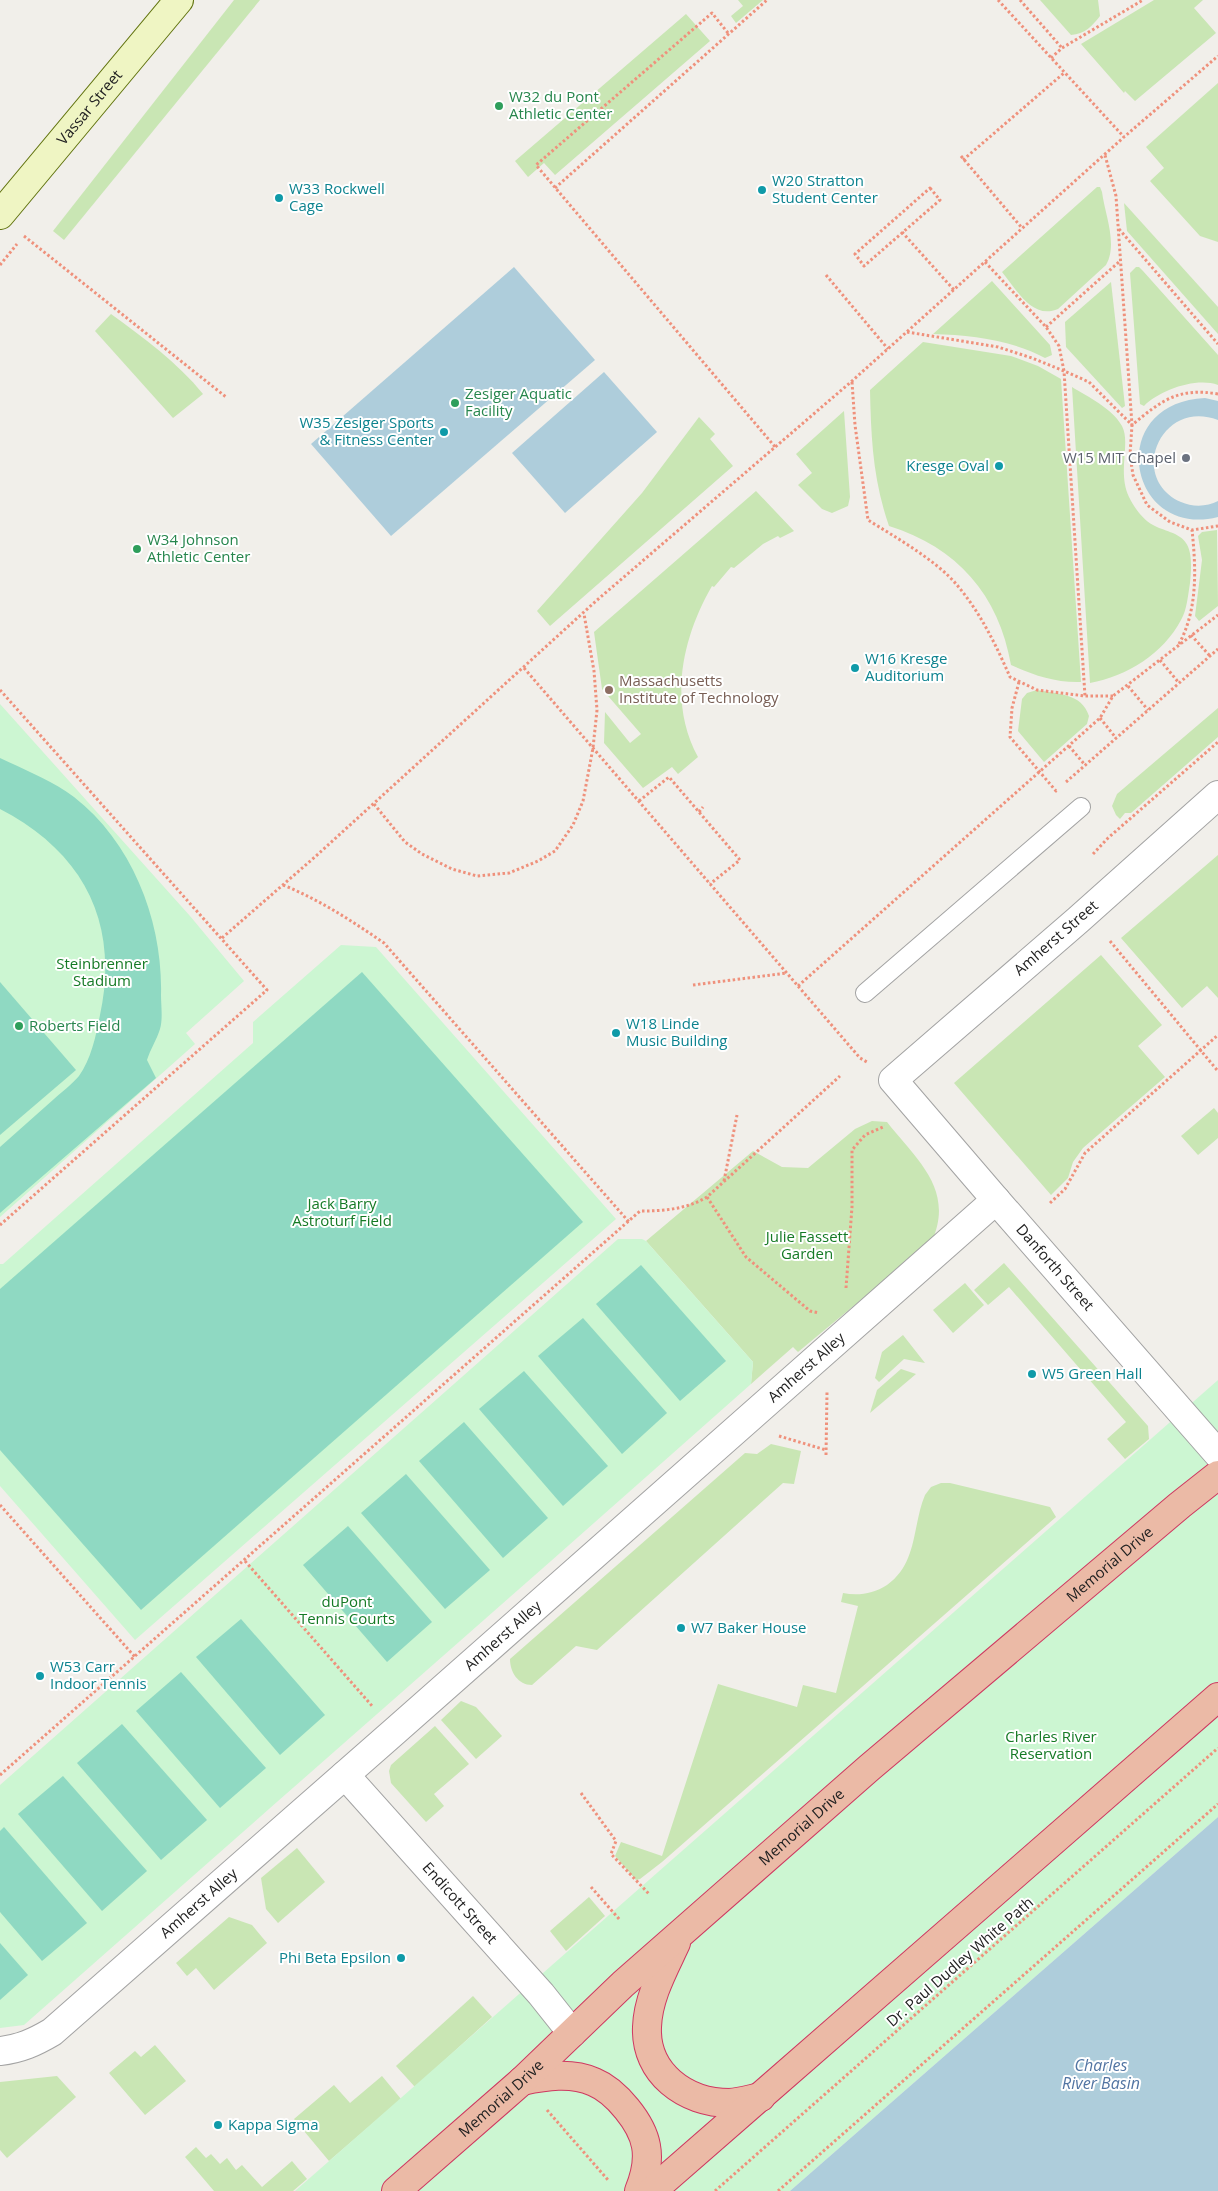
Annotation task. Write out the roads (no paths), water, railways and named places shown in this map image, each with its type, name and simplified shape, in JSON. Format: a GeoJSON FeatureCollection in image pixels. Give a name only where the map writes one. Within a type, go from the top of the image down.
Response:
{"type":"FeatureCollection","features":[{"type":"Feature","properties":{"kind":"highway","name":"Memorial Drive"},"geometry":{"type":"LineString","coordinates":[[396,2191],[522,2080],[623,1984],[869,1768],[1173,1510],[1218,1475]]}},
{"type":"Feature","properties":{"kind":"highway"},"geometry":{"type":"LineString","coordinates":[[652,2191],[1218,1697]]}},
{"type":"Feature","properties":{"kind":"highway"},"geometry":{"type":"LineString","coordinates":[[681,1933],[651,2003],[647,2026],[648,2048],[656,2067],[670,2083],[688,2094],[700,2098],[731,2103],[761,2097]]}},
{"type":"Feature","properties":{"kind":"highway"},"geometry":{"type":"LineString","coordinates":[[522,2080],[558,2076],[580,2078],[606,2088],[623,2103],[636,2122],[646,2145],[647,2171],[639,2191]]}},
{"type":"Feature","properties":{"kind":"main road","name":"Vassar Street"},"geometry":{"type":"LineString","coordinates":[[9,223],[179,0]]}},
{"type":"Feature","properties":{"kind":"street","name":"Amherst Street"},"geometry":{"type":"LineString","coordinates":[[893,1080],[1078,920],[1218,795]]}},
{"type":"Feature","properties":{"kind":"street","name":"Danforth Street"},"geometry":{"type":"LineString","coordinates":[[893,1080],[1218,1454]]}},
{"type":"Feature","properties":{"kind":"street","name":"Amherst Alley"},"geometry":{"type":"LineString","coordinates":[[0,2051],[16,2049],[52,2032],[345,1776],[996,1200]]}},
{"type":"Feature","properties":{"kind":"street","name":"Endicott Street"},"geometry":{"type":"LineString","coordinates":[[345,1776],[541,1994],[572,2033]]}},
{"type":"Feature","properties":{"kind":"lane"},"geometry":{"type":"LineString","coordinates":[[865,993],[1080,807]]}},
{"type":"Feature","properties":{"kind":"water"},"geometry":{"type":"Polygon","coordinates":[[[514,267],[595,360],[391,536],[311,444],[514,267]]]}},
{"type":"Feature","properties":{"kind":"water"},"geometry":{"type":"Polygon","coordinates":[[[604,372],[657,432],[565,513],[512,453],[604,372]]]}},
{"type":"Feature","properties":{"kind":"water"},"geometry":{"type":"Polygon","coordinates":[[[1205,398],[1218,401],[1218,420],[1198,416],[1181,420],[1167,430],[1158,444],[1154,460],[1156,476],[1165,491],[1181,502],[1200,506],[1218,501],[1218,517],[1187,519],[1164,509],[1147,491],[1140,468],[1141,444],[1151,422],[1173,405],[1205,398]]]}},
{"type":"Feature","properties":{"kind":"water","name":"Charles River Basin"},"geometry":{"type":"Polygon","coordinates":[[[1218,1817],[1218,2191],[790,2191],[1218,1817]]]}},
{"type":"Feature","properties":{"kind":"place","name":"W32 du Pont Athletic Center"},"geometry":{"type":"Point","coordinates":[499,106]}},
{"type":"Feature","properties":{"kind":"place","name":"W20 Stratton Student Center"},"geometry":{"type":"Point","coordinates":[762,190]}},
{"type":"Feature","properties":{"kind":"place","name":"W33 Rockwell Cage"},"geometry":{"type":"Point","coordinates":[279,198]}},
{"type":"Feature","properties":{"kind":"place","name":"Zesiger Aquatic Facility"},"geometry":{"type":"Point","coordinates":[455,403]}},
{"type":"Feature","properties":{"kind":"place","name":"W35 Zesiger Sports & Fitness Center"},"geometry":{"type":"Point","coordinates":[444,432]}},
{"type":"Feature","properties":{"kind":"place","name":"W15 MIT Chapel"},"geometry":{"type":"Point","coordinates":[1186,458]}},
{"type":"Feature","properties":{"kind":"place","name":"Kresge Oval"},"geometry":{"type":"Point","coordinates":[999,466]}},
{"type":"Feature","properties":{"kind":"place","name":"W34 Johnson Athletic Center"},"geometry":{"type":"Point","coordinates":[137,549]}},
{"type":"Feature","properties":{"kind":"place","name":"W16 Kresge Auditorium"},"geometry":{"type":"Point","coordinates":[855,668]}},
{"type":"Feature","properties":{"kind":"place","name":"Massachusetts Institute of Technology"},"geometry":{"type":"Point","coordinates":[609,690]}},
{"type":"Feature","properties":{"kind":"place","name":"Roberts Field"},"geometry":{"type":"Point","coordinates":[19,1026]}},
{"type":"Feature","properties":{"kind":"place","name":"W18 Linde Music Building"},"geometry":{"type":"Point","coordinates":[616,1033]}},
{"type":"Feature","properties":{"kind":"place","name":"W5 Green Hall"},"geometry":{"type":"Point","coordinates":[1032,1374]}},
{"type":"Feature","properties":{"kind":"place","name":"W7 Baker House"},"geometry":{"type":"Point","coordinates":[681,1628]}},
{"type":"Feature","properties":{"kind":"place","name":"W53 Carr Indoor Tennis"},"geometry":{"type":"Point","coordinates":[40,1676]}},
{"type":"Feature","properties":{"kind":"place","name":"Phi Beta Epsilon"},"geometry":{"type":"Point","coordinates":[401,1958]}},
{"type":"Feature","properties":{"kind":"place","name":"Kappa Sigma"},"geometry":{"type":"Point","coordinates":[218,2125]}},
{"type":"Feature","properties":{"kind":"park label","name":"Steinbrenner Stadium"},"geometry":{"type":"Point","coordinates":[102,972]}},
{"type":"Feature","properties":{"kind":"park label","name":"Jack Barry Astroturf Field"},"geometry":{"type":"Point","coordinates":[342,1212]}},
{"type":"Feature","properties":{"kind":"park label","name":"Julie Fassett Garden"},"geometry":{"type":"Point","coordinates":[807,1246]}},
{"type":"Feature","properties":{"kind":"park label","name":"duPont Tennis Courts"},"geometry":{"type":"Point","coordinates":[347,1610]}},
{"type":"Feature","properties":{"kind":"park label","name":"Charles River Reservation"},"geometry":{"type":"Point","coordinates":[1051,1746]}}]}
